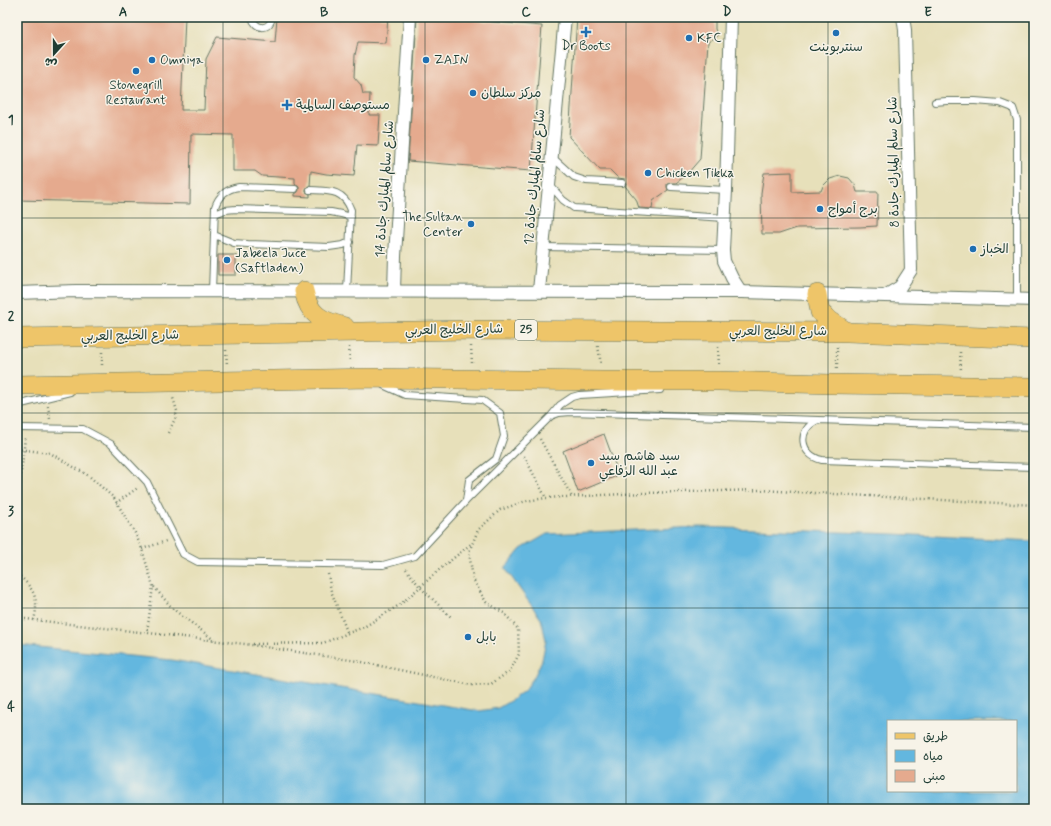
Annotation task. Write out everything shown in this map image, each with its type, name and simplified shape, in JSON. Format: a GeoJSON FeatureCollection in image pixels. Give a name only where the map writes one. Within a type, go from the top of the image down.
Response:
{"type":"FeatureCollection","features":[{"type":"Feature","properties":{"kind":"main road"},"geometry":{"type":"LineString","coordinates":[[304,291],[306,301],[317,316],[329,323],[356,332]]}},
{"type":"Feature","properties":{"kind":"main road"},"geometry":{"type":"LineString","coordinates":[[817,294],[820,312],[841,331]]}},
{"type":"Feature","properties":{"kind":"main road","name":"شارع الخليج العربي"},"geometry":{"type":"LineString","coordinates":[[17,338],[470,330],[596,330],[841,331],[1034,339]]}},
{"type":"Feature","properties":{"kind":"main road"},"geometry":{"type":"LineString","coordinates":[[17,386],[360,378],[719,381],[1034,387]]}},
{"type":"Feature","properties":{"kind":"street","name":"شارع سالم المبارك جادة 14"},"geometry":{"type":"LineString","coordinates":[[394,291],[410,17]]}},
{"type":"Feature","properties":{"kind":"street","name":"شارع سالم المبارك جادة 12"},"geometry":{"type":"LineString","coordinates":[[539,291],[564,17]]}},
{"type":"Feature","properties":{"kind":"street"},"geometry":{"type":"LineString","coordinates":[[731,17],[725,218],[722,250],[724,261],[741,292]]}},
{"type":"Feature","properties":{"kind":"street","name":"شارع سالم المبارك جادة 8"},"geometry":{"type":"LineString","coordinates":[[885,296],[900,287],[911,270],[905,30],[903,17]]}},
{"type":"Feature","properties":{"kind":"street"},"geometry":{"type":"LineString","coordinates":[[17,293],[76,291],[741,292],[1034,300]]}},
{"type":"Feature","properties":{"kind":"lane"},"geometry":{"type":"LineString","coordinates":[[252,17],[253,21],[258,27],[270,24],[272,17]]}},
{"type":"Feature","properties":{"kind":"lane"},"geometry":{"type":"LineString","coordinates":[[935,102],[960,101],[1000,103],[1014,108],[1016,120],[1018,299]]}},
{"type":"Feature","properties":{"kind":"lane"},"geometry":{"type":"LineString","coordinates":[[552,157],[574,177],[586,181],[622,183]]}},
{"type":"Feature","properties":{"kind":"lane"},"geometry":{"type":"LineString","coordinates":[[549,184],[562,200],[574,208],[725,218]]}},
{"type":"Feature","properties":{"kind":"lane"},"geometry":{"type":"LineString","coordinates":[[212,291],[215,207],[221,195],[232,188],[239,187],[295,189]]}},
{"type":"Feature","properties":{"kind":"lane"},"geometry":{"type":"LineString","coordinates":[[671,187],[726,190]]}},
{"type":"Feature","properties":{"kind":"lane"},"geometry":{"type":"LineString","coordinates":[[310,190],[330,191],[337,193],[344,197],[351,210],[346,291]]}},
{"type":"Feature","properties":{"kind":"lane"},"geometry":{"type":"LineString","coordinates":[[215,214],[225,210],[244,209],[330,212],[351,217]]}},
{"type":"Feature","properties":{"kind":"lane"},"geometry":{"type":"LineString","coordinates":[[214,235],[234,243],[248,244],[329,248],[350,242]]}},
{"type":"Feature","properties":{"kind":"lane"},"geometry":{"type":"LineString","coordinates":[[543,247],[722,250]]}},
{"type":"Feature","properties":{"kind":"lane"},"geometry":{"type":"LineString","coordinates":[[360,378],[405,395],[482,400],[500,413],[504,436],[496,459],[469,480],[466,501]]}},
{"type":"Feature","properties":{"kind":"lane"},"geometry":{"type":"LineString","coordinates":[[693,388],[706,386],[719,381]]}},
{"type":"Feature","properties":{"kind":"lane"},"geometry":{"type":"LineString","coordinates":[[17,406],[101,384]]}},
{"type":"Feature","properties":{"kind":"lane"},"geometry":{"type":"LineString","coordinates":[[17,428],[83,429],[111,444],[147,482],[182,554],[198,562],[383,565],[415,556],[466,501],[565,401],[580,395],[664,390]]}},
{"type":"Feature","properties":{"kind":"lane"},"geometry":{"type":"LineString","coordinates":[[551,416],[559,413],[571,412],[1034,427]]}},
{"type":"Feature","properties":{"kind":"lane"},"geometry":{"type":"LineString","coordinates":[[818,420],[808,426],[803,442],[808,452],[817,459],[1034,467]]}},
{"type":"Feature","properties":{"kind":"path"},"geometry":{"type":"LineString","coordinates":[[470,330],[473,380]]}},
{"type":"Feature","properties":{"kind":"path"},"geometry":{"type":"LineString","coordinates":[[596,330],[603,381]]}},
{"type":"Feature","properties":{"kind":"path"},"geometry":{"type":"LineString","coordinates":[[718,331],[719,381]]}},
{"type":"Feature","properties":{"kind":"path"},"geometry":{"type":"LineString","coordinates":[[838,384],[841,331]]}},
{"type":"Feature","properties":{"kind":"path"},"geometry":{"type":"LineString","coordinates":[[356,332],[360,378]]}},
{"type":"Feature","properties":{"kind":"path"},"geometry":{"type":"LineString","coordinates":[[225,334],[228,381]]}},
{"type":"Feature","properties":{"kind":"path"},"geometry":{"type":"LineString","coordinates":[[960,335],[961,386]]}},
{"type":"Feature","properties":{"kind":"path"},"geometry":{"type":"LineString","coordinates":[[101,337],[101,384]]}},
{"type":"Feature","properties":{"kind":"path"},"geometry":{"type":"LineString","coordinates":[[166,383],[177,411],[168,433]]}},
{"type":"Feature","properties":{"kind":"path"},"geometry":{"type":"LineString","coordinates":[[47,398],[51,428]]}},
{"type":"Feature","properties":{"kind":"path"},"geometry":{"type":"LineString","coordinates":[[17,511],[26,428]]}},
{"type":"Feature","properties":{"kind":"path"},"geometry":{"type":"LineString","coordinates":[[536,431],[572,496]]}},
{"type":"Feature","properties":{"kind":"path"},"geometry":{"type":"LineString","coordinates":[[520,448],[546,498]]}},
{"type":"Feature","properties":{"kind":"path"},"geometry":{"type":"LineString","coordinates":[[17,449],[50,453],[89,476],[114,498],[135,533],[153,586],[173,610],[214,640]]}},
{"type":"Feature","properties":{"kind":"path"},"geometry":{"type":"LineString","coordinates":[[116,503],[147,482]]}},
{"type":"Feature","properties":{"kind":"path"},"geometry":{"type":"LineString","coordinates":[[17,618],[245,644],[357,661],[471,686],[491,684],[510,671],[519,654],[518,629],[504,613],[486,602],[473,579],[469,552],[478,530],[500,510],[526,501],[572,496],[760,490],[1034,505]]}},
{"type":"Feature","properties":{"kind":"path"},"geometry":{"type":"LineString","coordinates":[[142,550],[175,538]]}},
{"type":"Feature","properties":{"kind":"path"},"geometry":{"type":"LineString","coordinates":[[245,644],[323,643],[364,627],[401,604],[473,542]]}},
{"type":"Feature","properties":{"kind":"path"},"geometry":{"type":"LineString","coordinates":[[400,560],[420,587],[451,617]]}},
{"type":"Feature","properties":{"kind":"path"},"geometry":{"type":"LineString","coordinates":[[327,564],[331,591],[348,634]]}},
{"type":"Feature","properties":{"kind":"path"},"geometry":{"type":"LineString","coordinates":[[17,574],[26,582],[34,593],[36,606],[34,620]]}},
{"type":"Feature","properties":{"kind":"path"},"geometry":{"type":"LineString","coordinates":[[147,633],[153,586]]}},
{"type":"Feature","properties":{"kind":"water"},"geometry":{"type":"Polygon","coordinates":[[[700,527],[1034,541],[1034,809],[17,809],[17,645],[172,660],[479,711],[498,708],[525,690],[534,677],[542,660],[546,640],[541,619],[505,568],[521,549],[547,534],[700,527]]]}},
{"type":"Feature","properties":{"kind":"building"},"geometry":{"type":"Polygon","coordinates":[[[17,17],[185,17],[181,110],[204,110],[206,59],[217,37],[275,42],[277,17],[388,17],[386,43],[358,42],[355,55],[354,77],[361,85],[363,94],[370,94],[369,115],[380,115],[378,146],[357,145],[354,176],[326,174],[311,171],[310,186],[306,189],[306,192],[310,194],[310,197],[295,196],[295,193],[299,190],[299,187],[295,184],[295,178],[262,176],[255,171],[233,171],[233,135],[191,134],[190,204],[17,200],[17,17]]]}},
{"type":"Feature","properties":{"kind":"building","name":"مركز سلطان"},"geometry":{"type":"Polygon","coordinates":[[[417,17],[435,17],[542,26],[531,171],[408,161],[417,17]]]}},
{"type":"Feature","properties":{"kind":"building"},"geometry":{"type":"Polygon","coordinates":[[[577,17],[715,17],[715,29],[718,36],[708,42],[700,159],[687,174],[676,183],[667,184],[668,190],[653,201],[652,209],[639,208],[636,199],[625,186],[625,179],[618,178],[610,170],[600,170],[569,137],[577,17]]]}},
{"type":"Feature","properties":{"kind":"building","name":"برج أمواج"},"geometry":{"type":"Polygon","coordinates":[[[792,172],[792,192],[821,191],[823,186],[830,179],[840,176],[849,178],[855,185],[857,192],[878,192],[877,226],[797,228],[779,234],[762,234],[761,193],[764,173],[792,172]]]}},
{"type":"Feature","properties":{"kind":"building","name":"Jabeela Juce (Saftladen)"},"geometry":{"type":"Polygon","coordinates":[[[218,255],[236,255],[236,275],[218,275],[218,255]]]}},
{"type":"Feature","properties":{"kind":"building","name":"سيد هاشم سيد عبد الله الرفاعي"},"geometry":{"type":"Polygon","coordinates":[[[604,434],[619,475],[578,492],[563,451],[604,434]]]}},
{"type":"Feature","properties":{"kind":"place","name":"Dr Boots"},"geometry":{"type":"Point","coordinates":[586,32]}},
{"type":"Feature","properties":{"kind":"place","name":"سنتربوينت"},"geometry":{"type":"Point","coordinates":[836,33]}},
{"type":"Feature","properties":{"kind":"place","name":"KFC"},"geometry":{"type":"Point","coordinates":[689,38]}},
{"type":"Feature","properties":{"kind":"place","name":"Omniya"},"geometry":{"type":"Point","coordinates":[152,60]}},
{"type":"Feature","properties":{"kind":"place","name":"ZAIN"},"geometry":{"type":"Point","coordinates":[426,60]}},
{"type":"Feature","properties":{"kind":"place","name":"Stonegrill Restaurant"},"geometry":{"type":"Point","coordinates":[136,71]}},
{"type":"Feature","properties":{"kind":"place","name":"مركز سلطان"},"geometry":{"type":"Point","coordinates":[473,93]}},
{"type":"Feature","properties":{"kind":"place","name":"مستوصف السالمية"},"geometry":{"type":"Point","coordinates":[287,105]}},
{"type":"Feature","properties":{"kind":"place","name":"Chicken Tikka"},"geometry":{"type":"Point","coordinates":[648,173]}},
{"type":"Feature","properties":{"kind":"place","name":"برج أمواج"},"geometry":{"type":"Point","coordinates":[820,209]}},
{"type":"Feature","properties":{"kind":"place","name":"The Sultan Center"},"geometry":{"type":"Point","coordinates":[471,224]}},
{"type":"Feature","properties":{"kind":"place","name":"الخباز"},"geometry":{"type":"Point","coordinates":[973,249]}},
{"type":"Feature","properties":{"kind":"place","name":"Jabeela Juce (Saftladen)"},"geometry":{"type":"Point","coordinates":[227,260]}},
{"type":"Feature","properties":{"kind":"place","name":"سيد هاشم سيد عبد الله الرفاعي"},"geometry":{"type":"Point","coordinates":[591,463]}},
{"type":"Feature","properties":{"kind":"place","name":"بابل"},"geometry":{"type":"Point","coordinates":[468,637]}}]}
